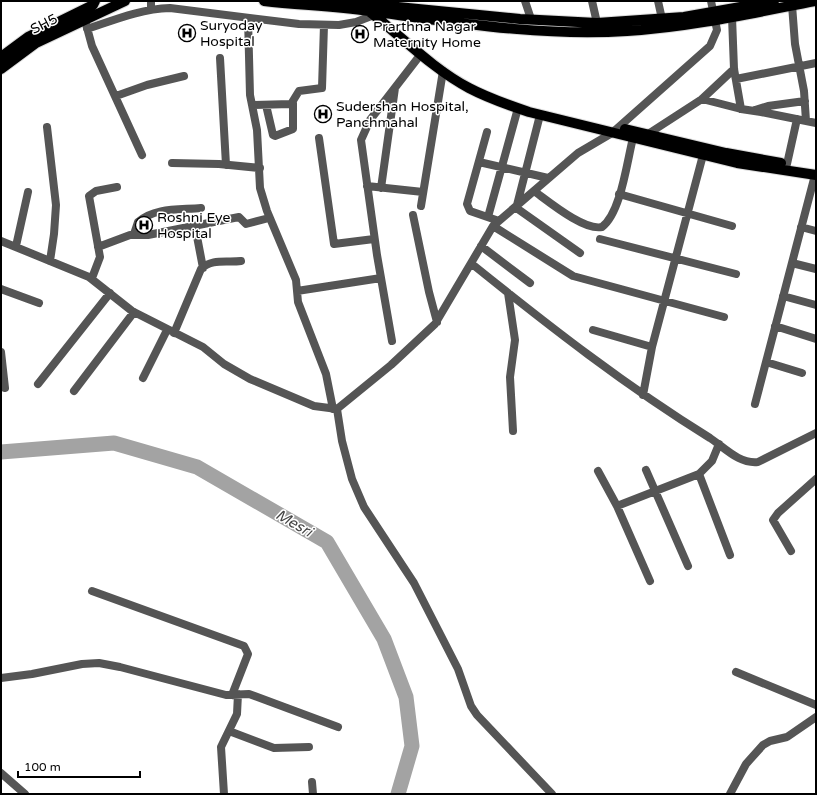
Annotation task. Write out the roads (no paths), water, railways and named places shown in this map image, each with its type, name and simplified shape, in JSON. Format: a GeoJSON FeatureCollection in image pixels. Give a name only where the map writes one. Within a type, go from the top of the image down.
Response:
{"type":"FeatureCollection","features":[{"type":"Feature","properties":{"kind":"main road","name":"SH5"},"geometry":{"type":"LineString","coordinates":[[1,57],[28,37],[93,5],[96,1]]}},
{"type":"Feature","properties":{"kind":"main road","name":"SH5"},"geometry":{"type":"LineString","coordinates":[[1,69],[36,43],[86,24],[125,1]]}},
{"type":"Feature","properties":{"kind":"main road"},"geometry":{"type":"LineString","coordinates":[[264,1],[337,3],[368,10],[597,23],[714,16],[732,17],[815,1]]}},
{"type":"Feature","properties":{"kind":"main road"},"geometry":{"type":"LineString","coordinates":[[385,10],[492,26],[573,32],[627,31],[675,27],[774,1]]}},
{"type":"Feature","properties":{"kind":"main road"},"geometry":{"type":"LineString","coordinates":[[368,10],[443,71],[469,88],[518,108],[615,130],[648,134],[787,164],[816,173]]}},
{"type":"Feature","properties":{"kind":"main road"},"geometry":{"type":"LineString","coordinates":[[385,10],[395,25],[458,76],[479,87],[508,99],[615,130],[633,138],[703,155],[737,163],[816,173]]}},
{"type":"Feature","properties":{"kind":"street"},"geometry":{"type":"LineString","coordinates":[[525,1],[530,19]]}},
{"type":"Feature","properties":{"kind":"street"},"geometry":{"type":"LineString","coordinates":[[592,1],[597,23]]}},
{"type":"Feature","properties":{"kind":"street"},"geometry":{"type":"LineString","coordinates":[[658,1],[662,19]]}},
{"type":"Feature","properties":{"kind":"street"},"geometry":{"type":"LineString","coordinates":[[1,241],[50,261],[77,270],[92,278],[134,312],[203,347],[224,364],[250,379],[314,406],[335,409],[391,365],[437,322],[496,223],[578,153],[615,130],[710,46],[717,30],[711,1]]}},
{"type":"Feature","properties":{"kind":"street"},"geometry":{"type":"LineString","coordinates":[[142,155],[86,24],[151,5],[299,24],[324,25],[356,22],[368,10]]}},
{"type":"Feature","properties":{"kind":"street"},"geometry":{"type":"LineString","coordinates":[[792,5],[795,44],[800,66],[806,121]]}},
{"type":"Feature","properties":{"kind":"street"},"geometry":{"type":"LineString","coordinates":[[732,17],[734,68],[741,109]]}},
{"type":"Feature","properties":{"kind":"street"},"geometry":{"type":"LineString","coordinates":[[248,18],[250,95],[257,130],[260,188],[270,218],[292,267],[298,285],[298,302],[326,374],[350,471],[364,507],[414,583],[458,669],[471,706],[477,716],[552,794]]}},
{"type":"Feature","properties":{"kind":"street"},"geometry":{"type":"LineString","coordinates":[[266,105],[273,135],[275,136],[293,129],[293,103],[299,91],[319,90],[323,86],[324,25]]}},
{"type":"Feature","properties":{"kind":"street"},"geometry":{"type":"LineString","coordinates":[[392,341],[374,239],[361,140],[370,120],[421,54]]}},
{"type":"Feature","properties":{"kind":"street"},"geometry":{"type":"LineString","coordinates":[[220,58],[226,165]]}},
{"type":"Feature","properties":{"kind":"street"},"geometry":{"type":"LineString","coordinates":[[736,79],[816,63]]}},
{"type":"Feature","properties":{"kind":"street"},"geometry":{"type":"LineString","coordinates":[[648,134],[702,99],[734,68]]}},
{"type":"Feature","properties":{"kind":"street"},"geometry":{"type":"LineString","coordinates":[[421,206],[443,71]]}},
{"type":"Feature","properties":{"kind":"street"},"geometry":{"type":"LineString","coordinates":[[116,96],[147,85],[184,76]]}},
{"type":"Feature","properties":{"kind":"street"},"geometry":{"type":"LineString","coordinates":[[381,188],[395,88]]}},
{"type":"Feature","properties":{"kind":"street"},"geometry":{"type":"LineString","coordinates":[[702,99],[741,109],[816,123]]}},
{"type":"Feature","properties":{"kind":"street"},"geometry":{"type":"LineString","coordinates":[[752,110],[768,106],[805,101]]}},
{"type":"Feature","properties":{"kind":"street"},"geometry":{"type":"LineString","coordinates":[[252,106],[286,105],[293,103]]}},
{"type":"Feature","properties":{"kind":"street"},"geometry":{"type":"LineString","coordinates":[[488,217],[518,108]]}},
{"type":"Feature","properties":{"kind":"street"},"geometry":{"type":"LineString","coordinates":[[516,206],[540,114]]}},
{"type":"Feature","properties":{"kind":"street"},"geometry":{"type":"LineString","coordinates":[[787,164],[796,119]]}},
{"type":"Feature","properties":{"kind":"street"},"geometry":{"type":"LineString","coordinates":[[47,127],[56,206],[50,261]]}},
{"type":"Feature","properties":{"kind":"street"},"geometry":{"type":"LineString","coordinates":[[487,132],[467,204],[468,208],[488,217],[573,276],[724,317]]}},
{"type":"Feature","properties":{"kind":"street"},"geometry":{"type":"LineString","coordinates":[[319,138],[334,244],[374,239]]}},
{"type":"Feature","properties":{"kind":"street"},"geometry":{"type":"LineString","coordinates":[[534,191],[553,206],[590,227],[598,228],[605,225],[611,218],[619,194],[633,138]]}},
{"type":"Feature","properties":{"kind":"street"},"geometry":{"type":"LineString","coordinates":[[643,395],[652,347],[703,155]]}},
{"type":"Feature","properties":{"kind":"street"},"geometry":{"type":"LineString","coordinates":[[172,162],[260,168]]}},
{"type":"Feature","properties":{"kind":"street"},"geometry":{"type":"LineString","coordinates":[[479,162],[548,178]]}},
{"type":"Feature","properties":{"kind":"street"},"geometry":{"type":"LineString","coordinates":[[755,404],[816,173]]}},
{"type":"Feature","properties":{"kind":"street"},"geometry":{"type":"LineString","coordinates":[[367,186],[423,192]]}},
{"type":"Feature","properties":{"kind":"street"},"geometry":{"type":"LineString","coordinates":[[92,278],[99,260],[89,196],[96,191],[117,187]]}},
{"type":"Feature","properties":{"kind":"street"},"geometry":{"type":"LineString","coordinates":[[16,246],[28,192]]}},
{"type":"Feature","properties":{"kind":"street"},"geometry":{"type":"LineString","coordinates":[[619,194],[687,212],[732,226]]}},
{"type":"Feature","properties":{"kind":"street"},"geometry":{"type":"LineString","coordinates":[[516,206],[580,252]]}},
{"type":"Feature","properties":{"kind":"street"},"geometry":{"type":"LineString","coordinates":[[134,234],[138,222],[150,215],[171,209],[201,208]]}},
{"type":"Feature","properties":{"kind":"street"},"geometry":{"type":"LineString","coordinates":[[413,214],[428,292],[437,322]]}},
{"type":"Feature","properties":{"kind":"street"},"geometry":{"type":"LineString","coordinates":[[98,247],[134,234],[148,235],[239,217],[246,224],[270,218]]}},
{"type":"Feature","properties":{"kind":"street"},"geometry":{"type":"LineString","coordinates":[[195,226],[203,268]]}},
{"type":"Feature","properties":{"kind":"street"},"geometry":{"type":"LineString","coordinates":[[801,227],[816,231]]}},
{"type":"Feature","properties":{"kind":"street"},"geometry":{"type":"LineString","coordinates":[[600,239],[736,274]]}},
{"type":"Feature","properties":{"kind":"street"},"geometry":{"type":"LineString","coordinates":[[481,246],[530,283]]}},
{"type":"Feature","properties":{"kind":"street"},"geometry":{"type":"LineString","coordinates":[[143,378],[203,268],[209,263],[215,261],[230,263],[241,261]]}},
{"type":"Feature","properties":{"kind":"street"},"geometry":{"type":"LineString","coordinates":[[792,263],[816,269]]}},
{"type":"Feature","properties":{"kind":"street"},"geometry":{"type":"LineString","coordinates":[[472,264],[643,395],[675,417],[720,444],[739,458],[751,462],[758,462],[816,433]]}},
{"type":"Feature","properties":{"kind":"street"},"geometry":{"type":"LineString","coordinates":[[298,291],[381,278]]}},
{"type":"Feature","properties":{"kind":"street"},"geometry":{"type":"LineString","coordinates":[[1,289],[39,303]]}},
{"type":"Feature","properties":{"kind":"street"},"geometry":{"type":"LineString","coordinates":[[38,384],[110,293]]}},
{"type":"Feature","properties":{"kind":"street"},"geometry":{"type":"LineString","coordinates":[[508,293],[515,340],[510,377],[512,431]]}},
{"type":"Feature","properties":{"kind":"street"},"geometry":{"type":"LineString","coordinates":[[783,296],[816,305]]}},
{"type":"Feature","properties":{"kind":"street"},"geometry":{"type":"LineString","coordinates":[[74,391],[134,312]]}},
{"type":"Feature","properties":{"kind":"street"},"geometry":{"type":"LineString","coordinates":[[775,326],[816,339]]}},
{"type":"Feature","properties":{"kind":"street"},"geometry":{"type":"LineString","coordinates":[[594,330],[652,347]]}},
{"type":"Feature","properties":{"kind":"street"},"geometry":{"type":"LineString","coordinates":[[1,352],[5,388]]}},
{"type":"Feature","properties":{"kind":"street"},"geometry":{"type":"LineString","coordinates":[[766,362],[802,373]]}},
{"type":"Feature","properties":{"kind":"street"},"geometry":{"type":"LineString","coordinates":[[617,506],[698,474],[712,461],[720,444]]}},
{"type":"Feature","properties":{"kind":"street"},"geometry":{"type":"LineString","coordinates":[[646,470],[688,566]]}},
{"type":"Feature","properties":{"kind":"street"},"geometry":{"type":"LineString","coordinates":[[598,471],[617,506],[650,581]]}},
{"type":"Feature","properties":{"kind":"street"},"geometry":{"type":"LineString","coordinates":[[698,474],[730,555]]}},
{"type":"Feature","properties":{"kind":"street"},"geometry":{"type":"LineString","coordinates":[[792,551],[774,524],[774,517],[816,479]]}},
{"type":"Feature","properties":{"kind":"street"},"geometry":{"type":"LineString","coordinates":[[92,591],[244,646],[248,654],[235,695],[237,714],[221,747],[224,794]]}},
{"type":"Feature","properties":{"kind":"street"},"geometry":{"type":"LineString","coordinates":[[1,678],[32,674],[82,664],[99,663],[235,695],[249,694],[338,727]]}},
{"type":"Feature","properties":{"kind":"street"},"geometry":{"type":"LineString","coordinates":[[736,672],[816,705]]}},
{"type":"Feature","properties":{"kind":"street"},"geometry":{"type":"LineString","coordinates":[[730,794],[746,764],[763,745],[770,741],[787,737],[816,717]]}},
{"type":"Feature","properties":{"kind":"street"},"geometry":{"type":"LineString","coordinates":[[229,731],[274,748],[309,746]]}},
{"type":"Feature","properties":{"kind":"street"},"geometry":{"type":"LineString","coordinates":[[1,773],[25,794]]}},
{"type":"Feature","properties":{"kind":"street"},"geometry":{"type":"LineString","coordinates":[[308,794],[313,794],[312,782]]}},
{"type":"Feature","properties":{"kind":"waterway","name":"Mesri"},"geometry":{"type":"LineString","coordinates":[[1,452],[114,443],[197,467],[327,542],[384,639],[406,697],[412,746],[398,794]]}},
{"type":"Feature","properties":{"kind":"place","name":"Suryoday Hospital"},"geometry":{"type":"Point","coordinates":[187,33]}},
{"type":"Feature","properties":{"kind":"place","name":"Prarthna Nagar Maternity Home"},"geometry":{"type":"Point","coordinates":[360,34]}},
{"type":"Feature","properties":{"kind":"place","name":"Sudershan Hospital, Panchmahal"},"geometry":{"type":"Point","coordinates":[323,114]}},
{"type":"Feature","properties":{"kind":"place","name":"Roshni Eye Hospital"},"geometry":{"type":"Point","coordinates":[144,225]}}]}
